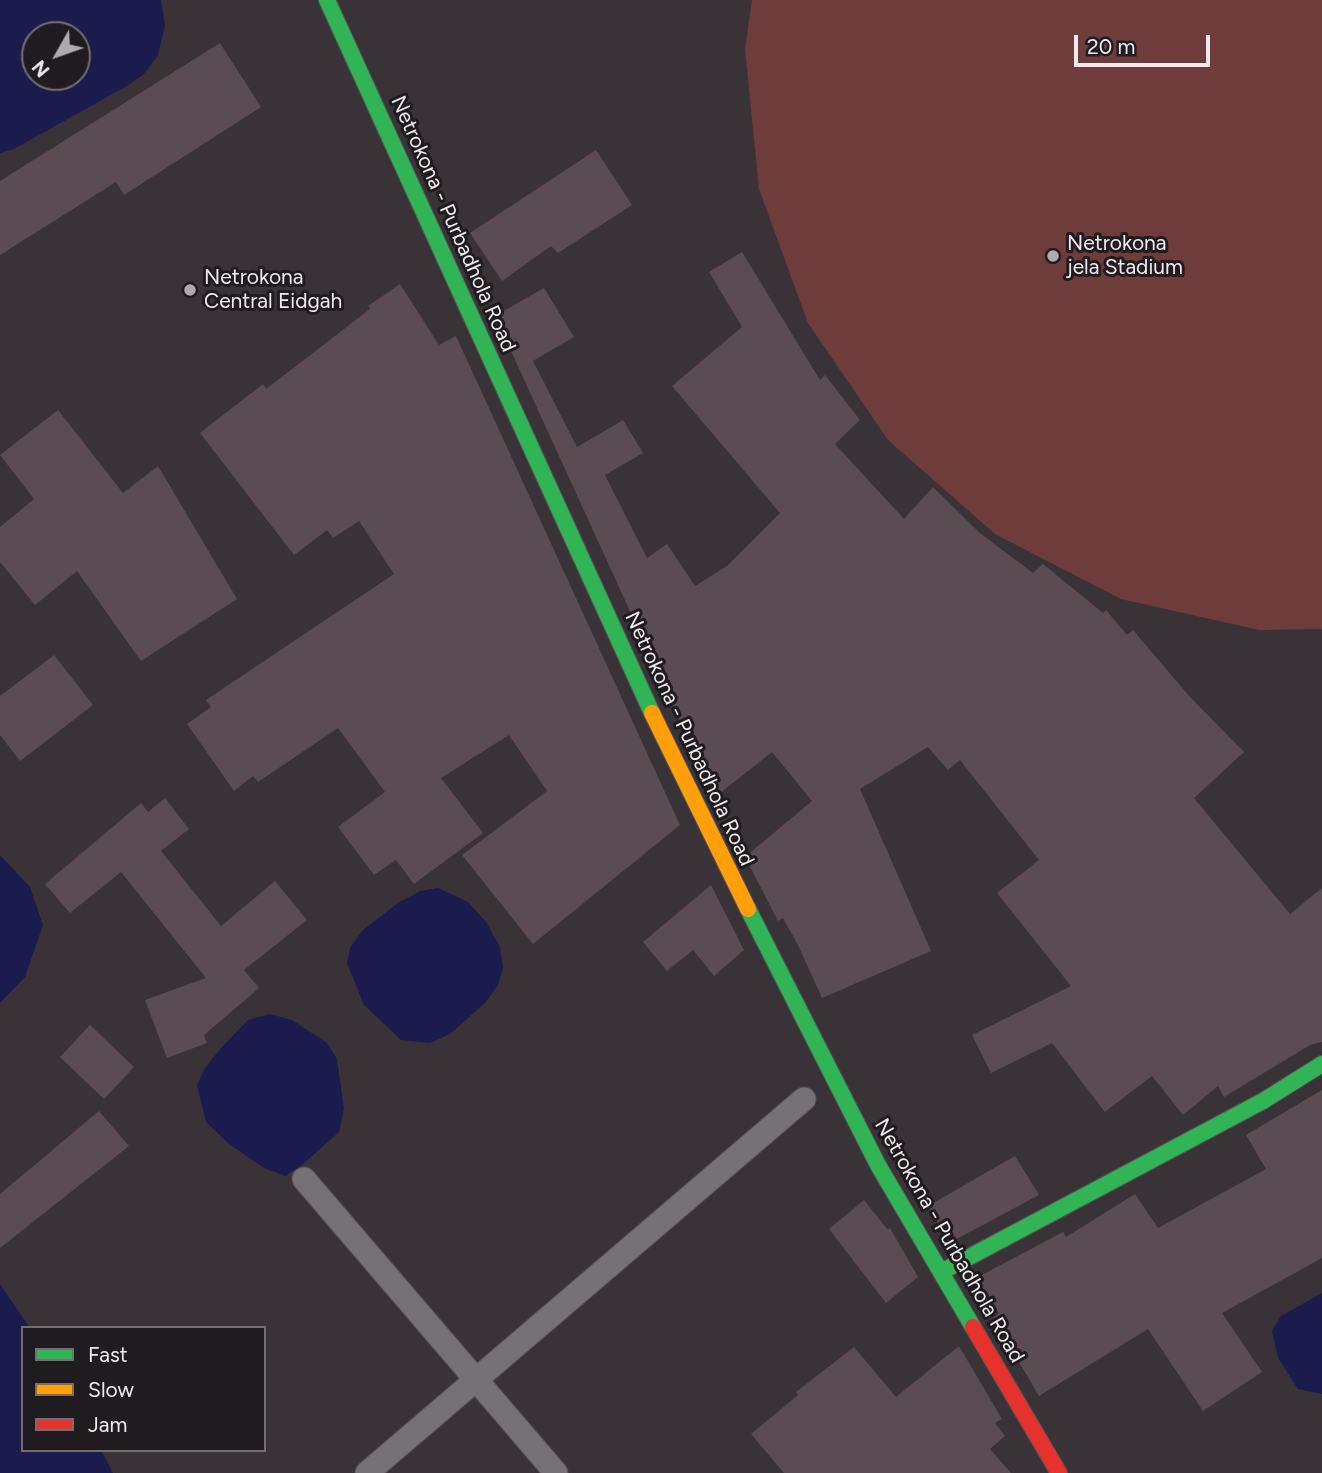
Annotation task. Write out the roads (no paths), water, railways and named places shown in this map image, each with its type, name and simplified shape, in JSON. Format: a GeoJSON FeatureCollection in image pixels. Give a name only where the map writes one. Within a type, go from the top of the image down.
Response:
{"type":"FeatureCollection","features":[{"type":"Feature","properties":{"kind":"main road","name":"Netrokona - Purbadhola Road"},"geometry":{"type":"LineString","coordinates":[[327,0],[691,798],[878,1165],[1059,1473]]}},
{"type":"Feature","properties":{"kind":"main road"},"geometry":{"type":"LineString","coordinates":[[941,1272],[1263,1101],[1322,1064]]}},
{"type":"Feature","properties":{"kind":"lane"},"geometry":{"type":"LineString","coordinates":[[367,1473],[804,1099]]}},
{"type":"Feature","properties":{"kind":"lane"},"geometry":{"type":"LineString","coordinates":[[304,1179],[556,1473]]}},
{"type":"Feature","properties":{"kind":"place","name":"Netrokona jela Stadium"},"geometry":{"type":"Point","coordinates":[1053,256]}},
{"type":"Feature","properties":{"kind":"place","name":"Netrokona Central Eidgah"},"geometry":{"type":"Point","coordinates":[190,290]}}]}
